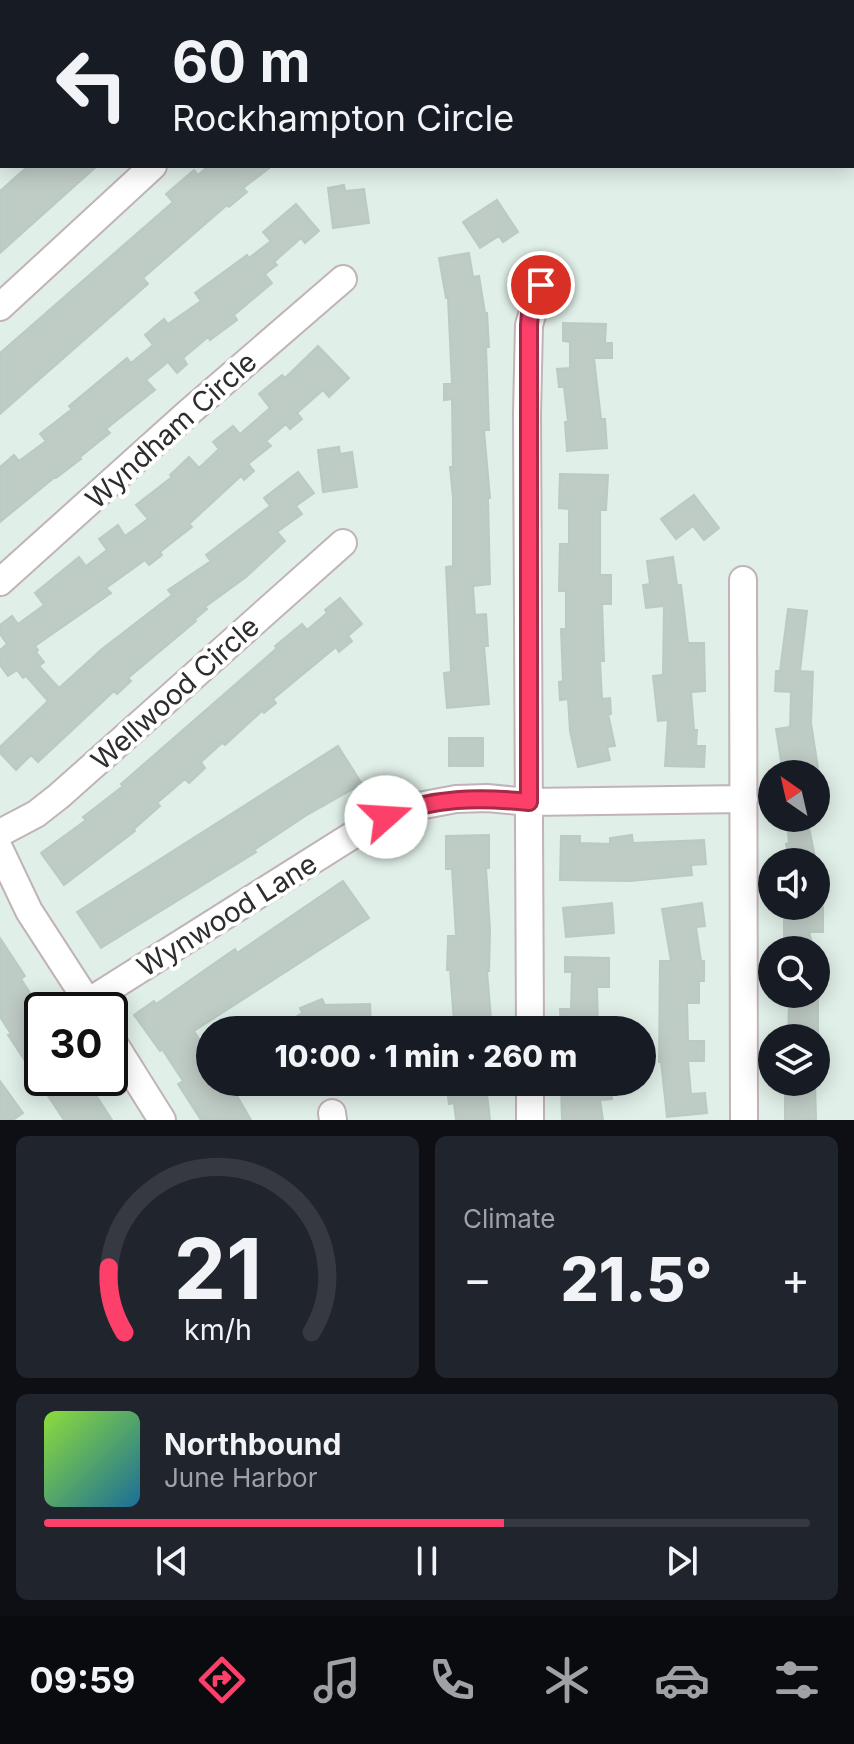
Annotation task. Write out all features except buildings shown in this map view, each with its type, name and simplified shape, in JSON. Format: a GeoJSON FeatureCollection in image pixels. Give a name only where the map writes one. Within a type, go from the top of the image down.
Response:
{"type":"FeatureCollection","features":[{"type":"Feature","properties":{"kind":"street"},"geometry":{"type":"LineString","coordinates":[[0,307],[151,168]]}},
{"type":"Feature","properties":{"kind":"street","name":"Wyndham Circle"},"geometry":{"type":"LineString","coordinates":[[0,582],[343,279]]}},
{"type":"Feature","properties":{"kind":"street"},"geometry":{"type":"LineString","coordinates":[[530,1016],[528,340],[530,313],[541,285]]}},
{"type":"Feature","properties":{"kind":"street","name":"Wellwood Circle"},"geometry":{"type":"LineString","coordinates":[[0,833],[36,814],[59,796],[343,543]]}},
{"type":"Feature","properties":{"kind":"street"},"geometry":{"type":"LineString","coordinates":[[743,580],[744,1120]]}},
{"type":"Feature","properties":{"kind":"street","name":"Wynwood Lane"},"geometry":{"type":"LineString","coordinates":[[113,992],[386,817],[424,803],[487,798],[529,802],[744,799]]}},
{"type":"Feature","properties":{"kind":"street"},"geometry":{"type":"LineString","coordinates":[[0,850],[29,911],[82,992]]}},
{"type":"Feature","properties":{"kind":"street"},"geometry":{"type":"LineString","coordinates":[[128,1066],[162,1120]]}},
{"type":"Feature","properties":{"kind":"street"},"geometry":{"type":"LineString","coordinates":[[530,1096],[530,1120]]}},
{"type":"Feature","properties":{"kind":"route"},"geometry":{"type":"LineString","coordinates":[[386,817],[424,803],[456,799],[529,802],[529,325],[530,313],[541,285]]}}]}
